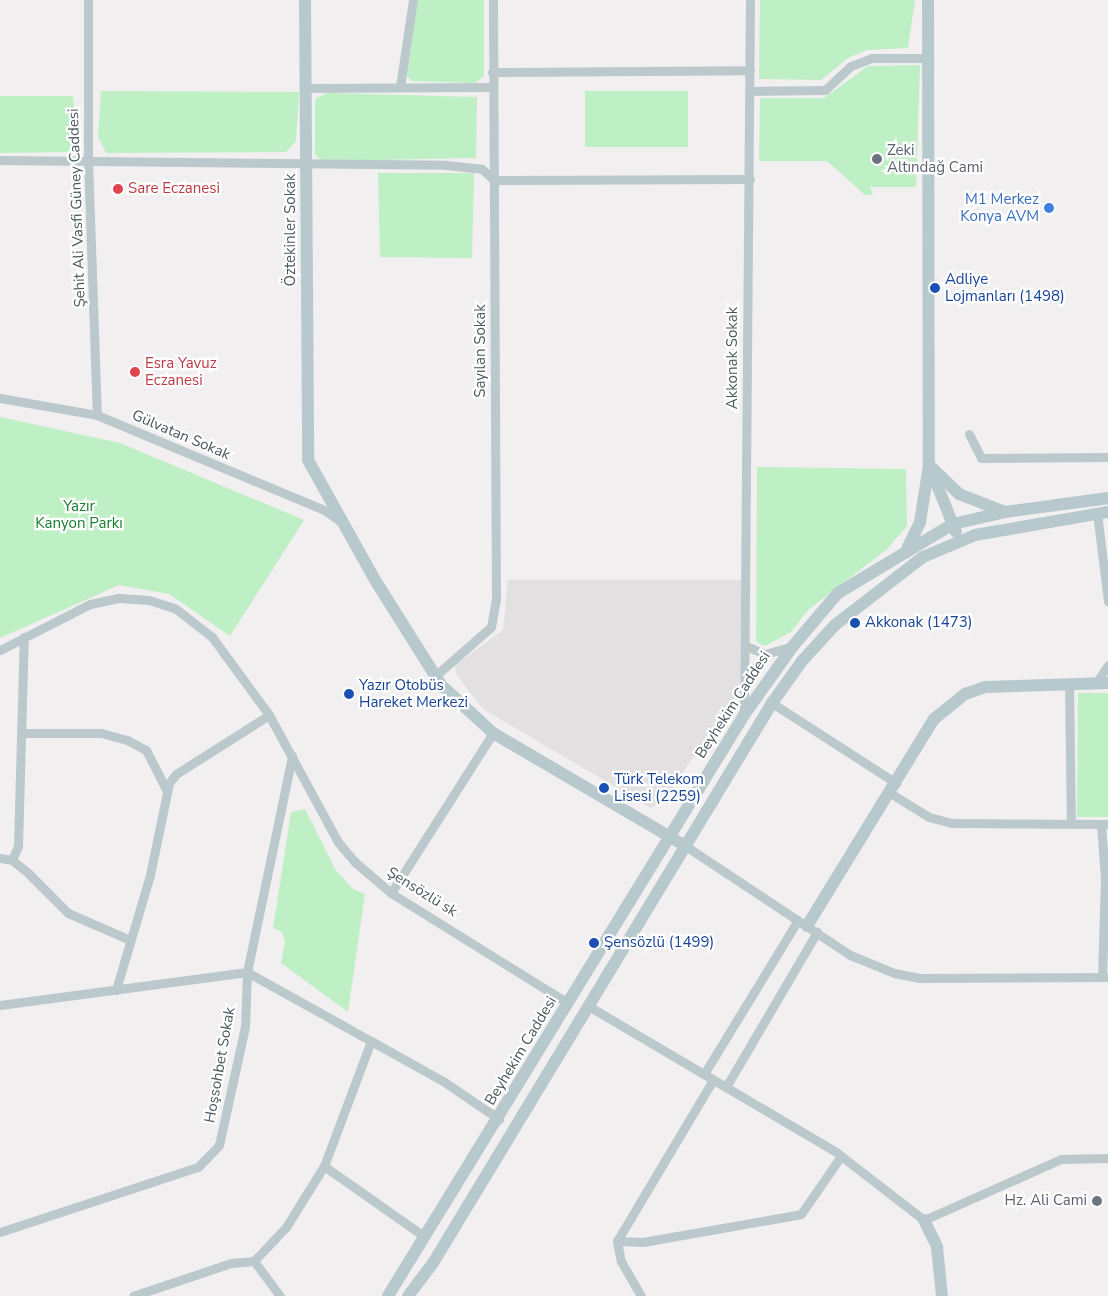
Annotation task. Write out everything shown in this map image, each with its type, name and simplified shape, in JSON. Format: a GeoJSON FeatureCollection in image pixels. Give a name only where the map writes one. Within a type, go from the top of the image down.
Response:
{"type":"FeatureCollection","features":[{"type":"Feature","properties":{"kind":"street","name":"Şehit Ali Vasfi Güney Caddesi"},"geometry":{"type":"LineString","coordinates":[[88,0],[88,160],[97,415]]}},
{"type":"Feature","properties":{"kind":"street","name":"Öztekinler Sokak"},"geometry":{"type":"LineString","coordinates":[[305,0],[304,88],[308,165],[308,460],[342,523]]}},
{"type":"Feature","properties":{"kind":"street"},"geometry":{"type":"LineString","coordinates":[[400,87],[413,0]]}},
{"type":"Feature","properties":{"kind":"street","name":"Sayılan Sokak"},"geometry":{"type":"LineString","coordinates":[[436,676],[491,627],[496,600],[493,0]]}},
{"type":"Feature","properties":{"kind":"street","name":"Akkonak Sokak"},"geometry":{"type":"LineString","coordinates":[[744,715],[750,179],[750,0]]}},
{"type":"Feature","properties":{"kind":"street"},"geometry":{"type":"LineString","coordinates":[[907,549],[920,522],[929,465],[928,0]]}},
{"type":"Feature","properties":{"kind":"street"},"geometry":{"type":"LineString","coordinates":[[750,91],[825,90],[851,66],[872,58],[928,58]]}},
{"type":"Feature","properties":{"kind":"street"},"geometry":{"type":"LineString","coordinates":[[492,72],[750,70]]}},
{"type":"Feature","properties":{"kind":"street"},"geometry":{"type":"LineString","coordinates":[[304,88],[492,87]]}},
{"type":"Feature","properties":{"kind":"street"},"geometry":{"type":"LineString","coordinates":[[0,160],[472,166],[494,180],[750,179]]}},
{"type":"Feature","properties":{"kind":"street","name":"Gülvatan Sokak"},"geometry":{"type":"LineString","coordinates":[[0,398],[97,415],[326,510],[342,523]]}},
{"type":"Feature","properties":{"kind":"street"},"geometry":{"type":"LineString","coordinates":[[969,434],[981,458],[1108,456]]}},
{"type":"Feature","properties":{"kind":"street"},"geometry":{"type":"LineString","coordinates":[[929,465],[959,494],[1005,512]]}},
{"type":"Feature","properties":{"kind":"street"},"geometry":{"type":"LineString","coordinates":[[929,465],[960,542]]}},
{"type":"Feature","properties":{"kind":"street","name":"Beyhekim Caddesi"},"geometry":{"type":"LineString","coordinates":[[388,1296],[499,1119],[744,715],[793,646],[838,593],[907,549],[952,524],[1005,512],[1108,498]]}},
{"type":"Feature","properties":{"kind":"street"},"geometry":{"type":"LineString","coordinates":[[408,1296],[590,1007],[687,848],[772,703],[835,625],[877,589],[923,557],[960,542],[1023,524],[1103,513],[1108,600]]}},
{"type":"Feature","properties":{"kind":"street"},"geometry":{"type":"LineString","coordinates":[[342,523],[436,676],[493,733],[668,839],[687,848],[850,955],[894,973],[919,978],[1105,977],[1106,878],[1104,824],[952,823],[929,817],[893,788],[772,703]]}},
{"type":"Feature","properties":{"kind":"street","name":"Şensözlü sk"},"geometry":{"type":"LineString","coordinates":[[24,637],[90,604],[119,598],[176,609],[212,637],[269,715],[338,842],[391,892],[568,1003]]}},
{"type":"Feature","properties":{"kind":"street"},"geometry":{"type":"LineString","coordinates":[[0,650],[24,637],[23,733],[18,846],[12,860]]}},
{"type":"Feature","properties":{"kind":"street"},"geometry":{"type":"LineString","coordinates":[[746,646],[765,654],[793,646]]}},
{"type":"Feature","properties":{"kind":"street"},"geometry":{"type":"LineString","coordinates":[[704,1074],[808,926],[934,720],[965,694],[985,687],[1102,683],[1108,665]]}},
{"type":"Feature","properties":{"kind":"street"},"geometry":{"type":"LineString","coordinates":[[1069,684],[1071,824]]}},
{"type":"Feature","properties":{"kind":"street"},"geometry":{"type":"LineString","coordinates":[[116,990],[150,875],[167,792],[176,774],[269,715]]}},
{"type":"Feature","properties":{"kind":"street"},"geometry":{"type":"LineString","coordinates":[[23,733],[102,733],[127,740],[146,750],[167,792]]}},
{"type":"Feature","properties":{"kind":"street"},"geometry":{"type":"LineString","coordinates":[[391,892],[493,733]]}},
{"type":"Feature","properties":{"kind":"street","name":"Hoşsohbet Sokak"},"geometry":{"type":"LineString","coordinates":[[0,1232],[198,1167],[219,1145],[228,1112],[245,1027],[247,972],[292,756]]}},
{"type":"Feature","properties":{"kind":"street"},"geometry":{"type":"LineString","coordinates":[[0,858],[12,860],[68,914],[130,940]]}},
{"type":"Feature","properties":{"kind":"street"},"geometry":{"type":"LineString","coordinates":[[726,1087],[808,926]]}},
{"type":"Feature","properties":{"kind":"street"},"geometry":{"type":"LineString","coordinates":[[0,1005],[247,972],[443,1080],[499,1119]]}},
{"type":"Feature","properties":{"kind":"street"},"geometry":{"type":"LineString","coordinates":[[590,1007],[841,1156],[924,1220],[937,1247],[942,1296]]}},
{"type":"Feature","properties":{"kind":"street"},"geometry":{"type":"LineString","coordinates":[[133,1296],[231,1263],[254,1261],[286,1228],[324,1166],[371,1041]]}},
{"type":"Feature","properties":{"kind":"street"},"geometry":{"type":"LineString","coordinates":[[641,1296],[621,1262],[618,1241],[713,1080]]}},
{"type":"Feature","properties":{"kind":"street"},"geometry":{"type":"LineString","coordinates":[[618,1241],[643,1242],[801,1214],[841,1156]]}},
{"type":"Feature","properties":{"kind":"street"},"geometry":{"type":"LineString","coordinates":[[924,1220],[1061,1159],[1108,1158]]}},
{"type":"Feature","properties":{"kind":"street"},"geometry":{"type":"LineString","coordinates":[[324,1166],[425,1237]]}},
{"type":"Feature","properties":{"kind":"street"},"geometry":{"type":"LineString","coordinates":[[254,1261],[280,1296]]}},
{"type":"Feature","properties":{"kind":"shaded area"},"geometry":{"type":"Polygon","coordinates":[[[508,580],[741,580],[740,692],[663,800],[651,808],[483,709],[456,674],[455,665],[503,630],[508,580]]]}},
{"type":"Feature","properties":{"kind":"green space"},"geometry":{"type":"Polygon","coordinates":[[[418,0],[484,0],[484,76],[475,83],[412,81],[407,76],[418,0]]]}},
{"type":"Feature","properties":{"kind":"green space"},"geometry":{"type":"Polygon","coordinates":[[[760,0],[915,0],[908,48],[867,50],[848,58],[821,80],[759,79],[760,0]]]}},
{"type":"Feature","properties":{"kind":"green space"},"geometry":{"type":"Polygon","coordinates":[[[920,65],[916,187],[870,187],[873,195],[865,195],[827,161],[759,161],[760,98],[824,98],[868,66],[920,65]]]}},
{"type":"Feature","properties":{"kind":"green space"},"geometry":{"type":"Polygon","coordinates":[[[101,91],[299,92],[296,141],[286,152],[106,153],[98,137],[101,91]]]}},
{"type":"Feature","properties":{"kind":"green space"},"geometry":{"type":"Polygon","coordinates":[[[585,91],[688,91],[688,147],[585,147],[585,91]]]}},
{"type":"Feature","properties":{"kind":"green space"},"geometry":{"type":"Polygon","coordinates":[[[327,93],[477,97],[476,158],[322,161],[315,155],[315,99],[327,93]]]}},
{"type":"Feature","properties":{"kind":"green space"},"geometry":{"type":"Polygon","coordinates":[[[0,96],[73,96],[77,147],[72,152],[0,153],[0,96]]]}},
{"type":"Feature","properties":{"kind":"green space"},"geometry":{"type":"Polygon","coordinates":[[[378,173],[474,173],[472,258],[380,257],[378,173]]]}},
{"type":"Feature","properties":{"kind":"green space","name":"Yazır Kanyon Parkı"},"geometry":{"type":"Polygon","coordinates":[[[0,417],[120,443],[304,520],[230,636],[169,594],[119,585],[0,638],[0,417]]]}},
{"type":"Feature","properties":{"kind":"green space"},"geometry":{"type":"Polygon","coordinates":[[[757,467],[906,469],[907,526],[886,550],[808,610],[791,632],[765,646],[756,642],[757,467]]]}},
{"type":"Feature","properties":{"kind":"green space"},"geometry":{"type":"Polygon","coordinates":[[[1078,693],[1108,693],[1108,817],[1077,817],[1078,693]]]}},
{"type":"Feature","properties":{"kind":"green space"},"geometry":{"type":"Polygon","coordinates":[[[305,809],[335,869],[353,889],[365,894],[348,1012],[281,963],[285,941],[282,932],[273,928],[291,812],[305,809]]]}},
{"type":"Feature","properties":{"kind":"place","name":"Zeki Altındağ Cami"},"geometry":{"type":"Point","coordinates":[877,159]}},
{"type":"Feature","properties":{"kind":"place","name":"Sare Eczanesi"},"geometry":{"type":"Point","coordinates":[118,189]}},
{"type":"Feature","properties":{"kind":"place","name":"M1 Merkez Konya AVM"},"geometry":{"type":"Point","coordinates":[1049,208]}},
{"type":"Feature","properties":{"kind":"place","name":"Adliye Lojmanları (1498)"},"geometry":{"type":"Point","coordinates":[935,288]}},
{"type":"Feature","properties":{"kind":"place","name":"Esra Yavuz Eczanesi"},"geometry":{"type":"Point","coordinates":[135,372]}},
{"type":"Feature","properties":{"kind":"place","name":"Akkonak (1473)"},"geometry":{"type":"Point","coordinates":[855,623]}},
{"type":"Feature","properties":{"kind":"place","name":"Yazır Otobüs Hareket Merkezi"},"geometry":{"type":"Point","coordinates":[349,694]}},
{"type":"Feature","properties":{"kind":"place","name":"Türk Telekom Lisesi (2259)"},"geometry":{"type":"Point","coordinates":[604,788]}},
{"type":"Feature","properties":{"kind":"place","name":"Şensözlü (1499)"},"geometry":{"type":"Point","coordinates":[594,943]}},
{"type":"Feature","properties":{"kind":"place","name":"Hz. Ali Cami"},"geometry":{"type":"Point","coordinates":[1097,1201]}}]}
